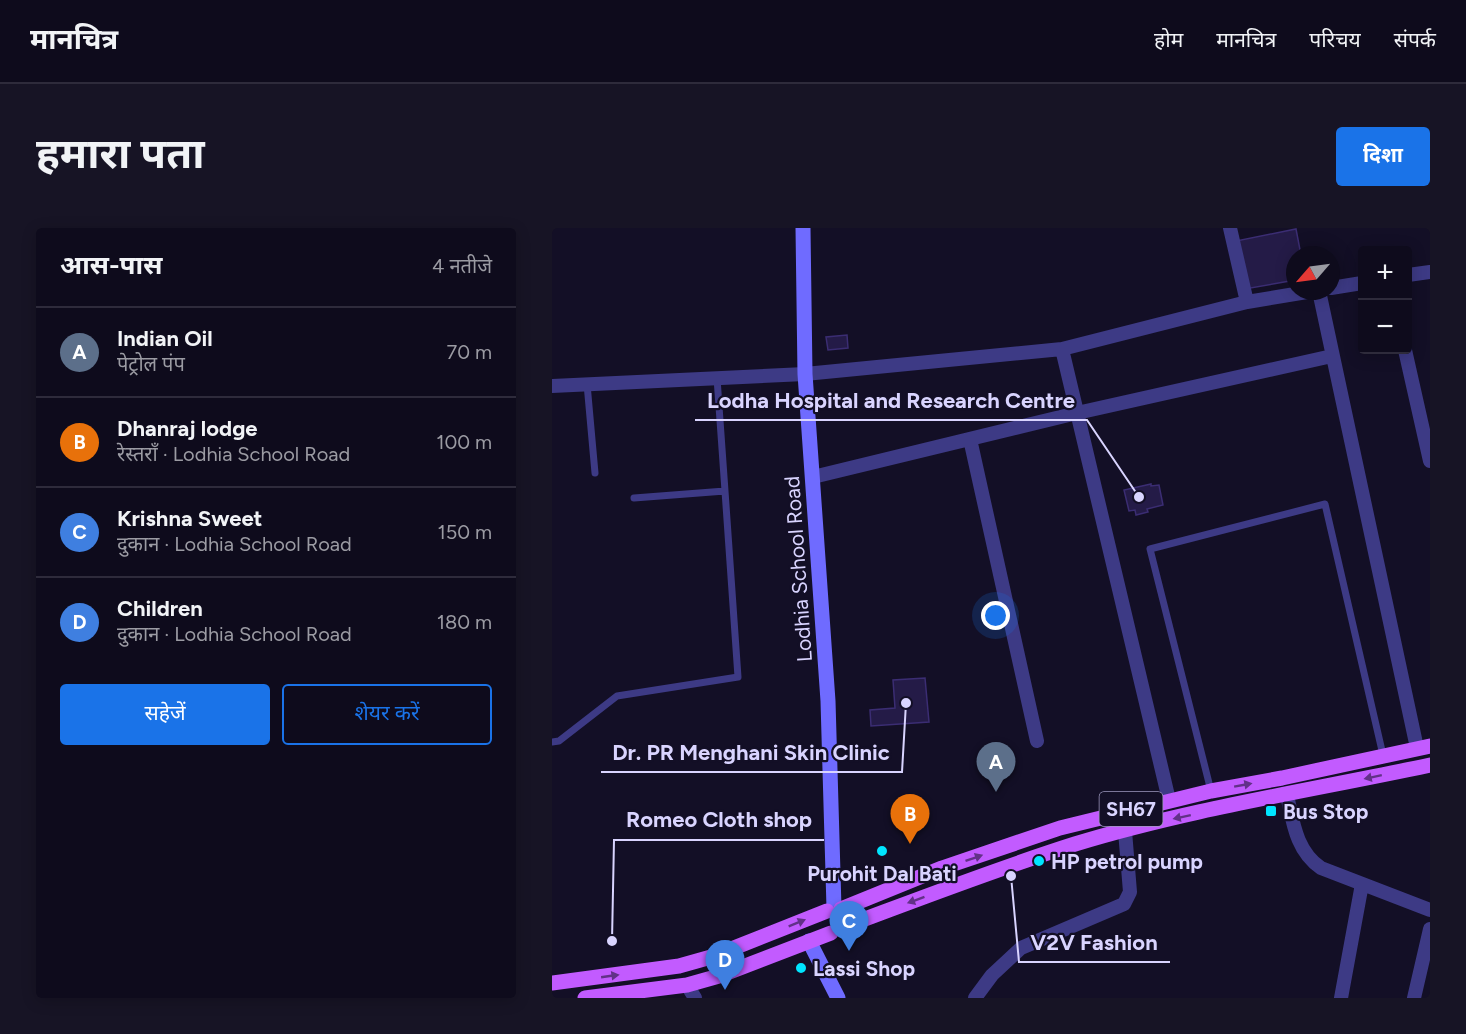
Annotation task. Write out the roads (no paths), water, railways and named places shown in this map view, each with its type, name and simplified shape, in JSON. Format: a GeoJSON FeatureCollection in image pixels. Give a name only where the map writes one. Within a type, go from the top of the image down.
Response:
{"type":"FeatureCollection","features":[{"type":"Feature","properties":{"kind":"main road","name":"SH67"},"geometry":{"type":"LineString","coordinates":[[552,983],[679,966],[711,957],[942,868],[1060,828],[1169,800],[1424,747]]}},
{"type":"Feature","properties":{"kind":"main road","name":"SH67"},"geometry":{"type":"LineString","coordinates":[[585,998],[687,984],[719,976],[831,933],[841,933],[849,925],[991,872],[1077,844],[1125,831],[1430,765]]}},
{"type":"Feature","properties":{"kind":"main road"},"geometry":{"type":"LineString","coordinates":[[831,933],[825,929],[823,917],[834,909],[848,915],[849,925]]}},
{"type":"Feature","properties":{"kind":"street","name":"Lodhia School Road"},"geometry":{"type":"LineString","coordinates":[[803,228],[805,374],[828,701],[834,909]]}},
{"type":"Feature","properties":{"kind":"street"},"geometry":{"type":"LineString","coordinates":[[1230,228],[1247,302]]}},
{"type":"Feature","properties":{"kind":"street"},"geometry":{"type":"LineString","coordinates":[[1412,274],[1430,272]]}},
{"type":"Feature","properties":{"kind":"street"},"geometry":{"type":"LineString","coordinates":[[1340,287],[1358,284]]}},
{"type":"Feature","properties":{"kind":"street"},"geometry":{"type":"LineString","coordinates":[[552,386],[805,374],[1062,349],[1247,302],[1286,296]]}},
{"type":"Feature","properties":{"kind":"street"},"geometry":{"type":"LineString","coordinates":[[1321,300],[1424,747]]}},
{"type":"Feature","properties":{"kind":"street"},"geometry":{"type":"LineString","coordinates":[[1062,349],[1169,800]]}},
{"type":"Feature","properties":{"kind":"street"},"geometry":{"type":"LineString","coordinates":[[1406,354],[1426,426],[1430,461]]}},
{"type":"Feature","properties":{"kind":"street"},"geometry":{"type":"LineString","coordinates":[[813,477],[1332,356]]}},
{"type":"Feature","properties":{"kind":"street"},"geometry":{"type":"LineString","coordinates":[[970,439],[1037,741]]}},
{"type":"Feature","properties":{"kind":"street"},"geometry":{"type":"LineString","coordinates":[[1287,795],[1296,836],[1310,859],[1321,868],[1430,910]]}},
{"type":"Feature","properties":{"kind":"street"},"geometry":{"type":"LineString","coordinates":[[975,998],[992,975],[1021,948],[1124,904],[1130,892],[1125,831]]}},
{"type":"Feature","properties":{"kind":"street"},"geometry":{"type":"LineString","coordinates":[[1341,998],[1362,884]]}},
{"type":"Feature","properties":{"kind":"street"},"geometry":{"type":"LineString","coordinates":[[1414,998],[1430,929]]}},
{"type":"Feature","properties":{"kind":"street"},"geometry":{"type":"LineString","coordinates":[[809,941],[838,998]]}},
{"type":"Feature","properties":{"kind":"street"},"geometry":{"type":"LineString","coordinates":[[687,984],[695,998]]}},
{"type":"Feature","properties":{"kind":"lane"},"geometry":{"type":"LineString","coordinates":[[552,742],[559,741],[617,696],[738,677],[717,378]]}},
{"type":"Feature","properties":{"kind":"lane"},"geometry":{"type":"LineString","coordinates":[[587,384],[595,472]]}},
{"type":"Feature","properties":{"kind":"lane"},"geometry":{"type":"LineString","coordinates":[[634,498],[725,491]]}},
{"type":"Feature","properties":{"kind":"lane"},"geometry":{"type":"LineString","coordinates":[[1211,791],[1150,549],[1325,504],[1383,755]]}},
{"type":"Feature","properties":{"kind":"place","name":"Lodha Hospital and Research Centre"},"geometry":{"type":"Point","coordinates":[1139,497]}},
{"type":"Feature","properties":{"kind":"place","name":"Dr. PR Menghani Skin Clinic"},"geometry":{"type":"Point","coordinates":[906,703]}},
{"type":"Feature","properties":{"kind":"place","name":"Indian Oil"},"geometry":{"type":"Point","coordinates":[996,792]}},
{"type":"Feature","properties":{"kind":"place","name":"Bus Stop"},"geometry":{"type":"Point","coordinates":[1271,811]}},
{"type":"Feature","properties":{"kind":"place","name":"Dhanraj lodge"},"geometry":{"type":"Point","coordinates":[910,844]}},
{"type":"Feature","properties":{"kind":"place","name":"Purohit Dal Bati"},"geometry":{"type":"Point","coordinates":[882,851]}},
{"type":"Feature","properties":{"kind":"place","name":"HP petrol pump"},"geometry":{"type":"Point","coordinates":[1039,861]}},
{"type":"Feature","properties":{"kind":"place","name":"V2V Fashion"},"geometry":{"type":"Point","coordinates":[1011,876]}},
{"type":"Feature","properties":{"kind":"place","name":"Romeo Cloth shop"},"geometry":{"type":"Point","coordinates":[612,941]}},
{"type":"Feature","properties":{"kind":"place","name":"Krishna Sweet"},"geometry":{"type":"Point","coordinates":[849,951]}},
{"type":"Feature","properties":{"kind":"place","name":"Lassi Shop"},"geometry":{"type":"Point","coordinates":[801,968]}},
{"type":"Feature","properties":{"kind":"place","name":"Children"},"geometry":{"type":"Point","coordinates":[725,990]}}]}
